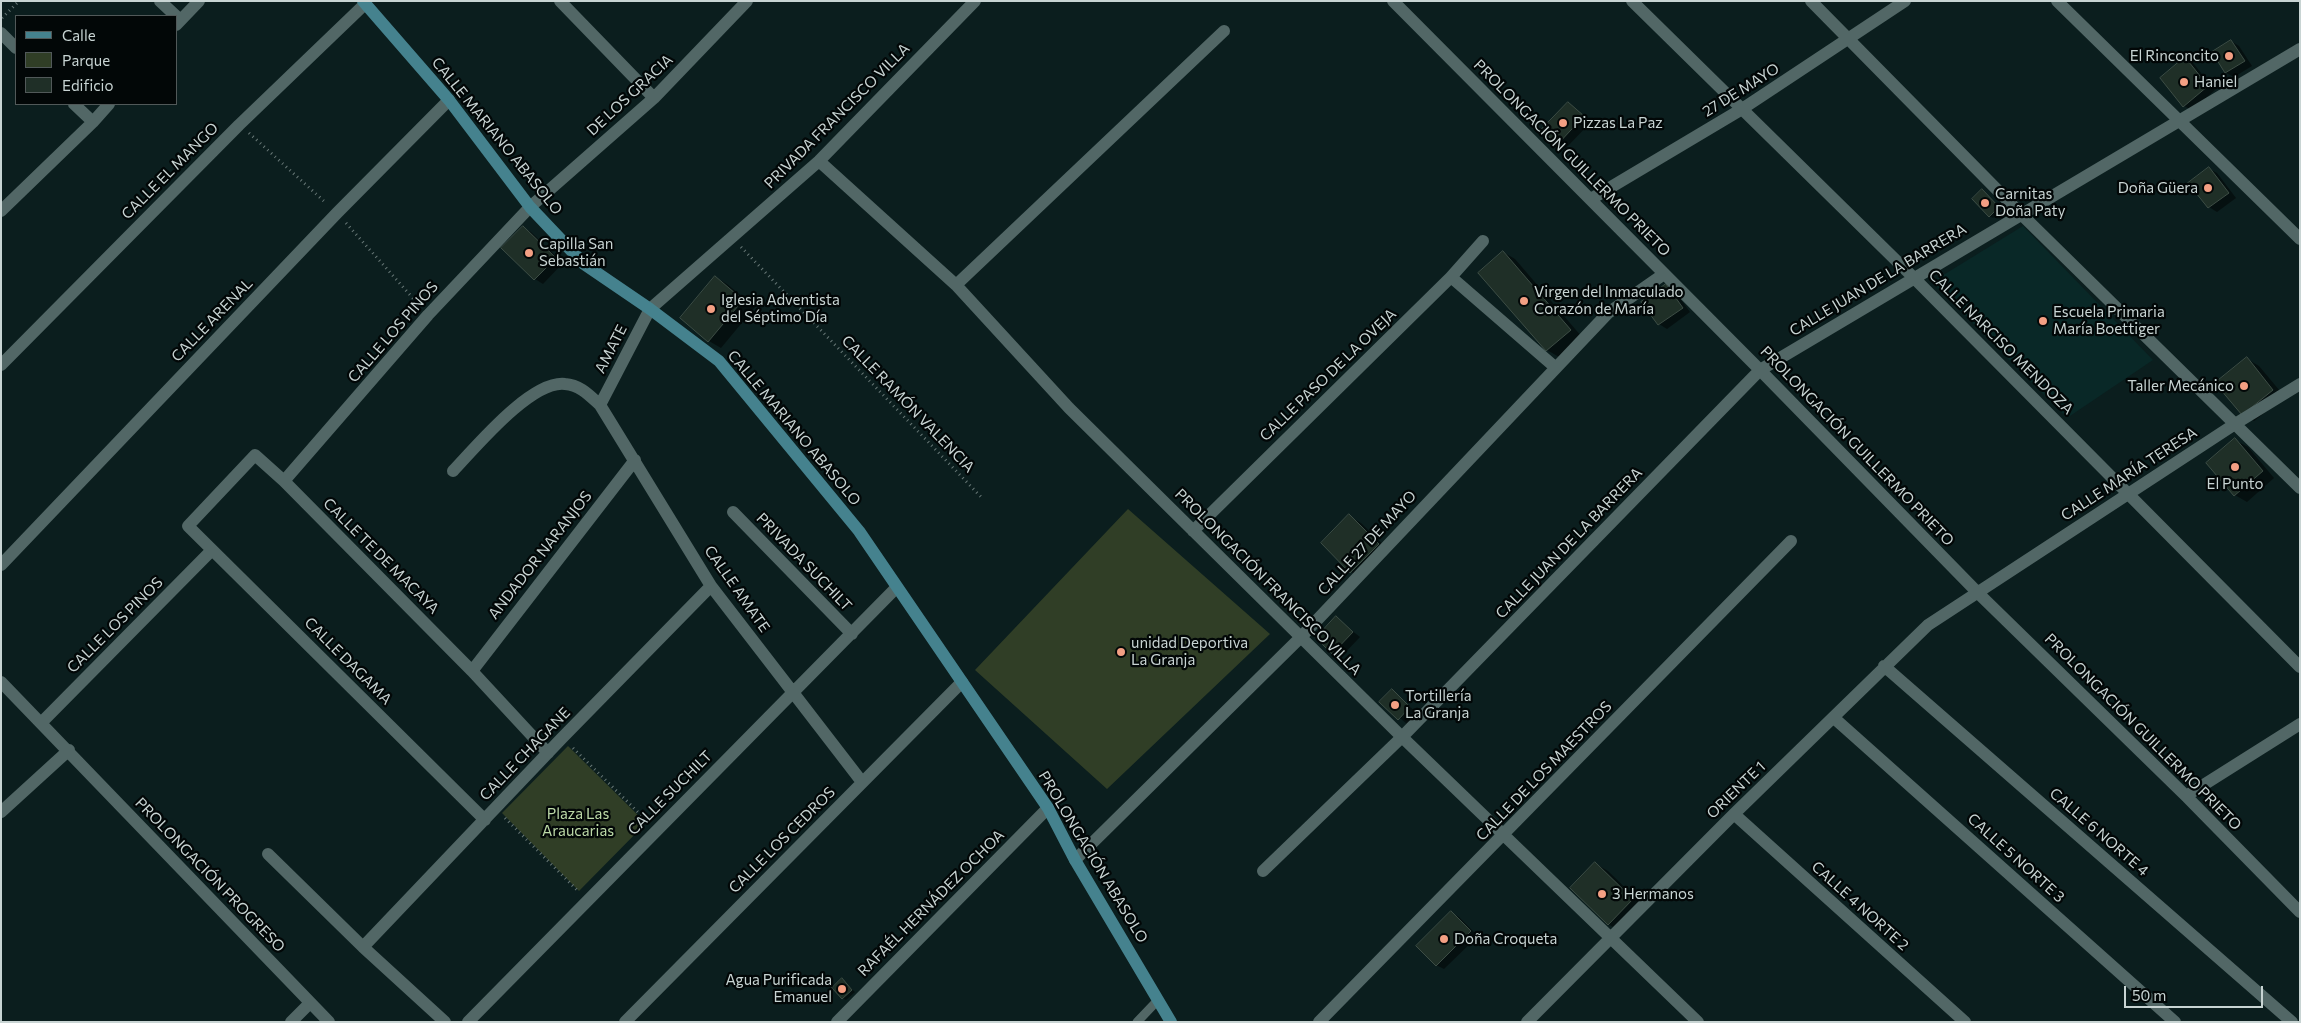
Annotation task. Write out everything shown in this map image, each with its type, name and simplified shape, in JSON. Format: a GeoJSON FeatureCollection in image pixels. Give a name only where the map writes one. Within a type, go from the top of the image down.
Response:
{"type":"FeatureCollection","features":[{"type":"Feature","properties":{"kind":"street"},"geometry":{"type":"LineString","coordinates":[[160,1],[173,15]]}},
{"type":"Feature","properties":{"kind":"street"},"geometry":{"type":"LineString","coordinates":[[178,19],[199,1]]}},
{"type":"Feature","properties":{"kind":"street"},"geometry":{"type":"LineString","coordinates":[[560,1],[654,98]]}},
{"type":"Feature","properties":{"kind":"street","name":"DE LOS GRACIA"},"geometry":{"type":"LineString","coordinates":[[530,207],[654,98],[747,1]]}},
{"type":"Feature","properties":{"kind":"street","name":"PRIVADA FRANCISCO VILLA"},"geometry":{"type":"LineString","coordinates":[[650,309],[819,161],[975,1]]}},
{"type":"Feature","properties":{"kind":"street","name":"PROLONGACIÓN GUILLERMO PRIETO"},"geometry":{"type":"LineString","coordinates":[[1393,1],[1978,592],[2186,796],[2300,912]]}},
{"type":"Feature","properties":{"kind":"street","name":"CALLE NARCISO MENDOZA"},"geometry":{"type":"LineString","coordinates":[[1632,1],[1913,277],[2300,667]]}},
{"type":"Feature","properties":{"kind":"street"},"geometry":{"type":"LineString","coordinates":[[1811,1],[2021,214],[2300,488]]}},
{"type":"Feature","properties":{"kind":"street","name":"27 DE MAYO"},"geometry":{"type":"LineString","coordinates":[[1591,199],[1742,109],[1905,1]]}},
{"type":"Feature","properties":{"kind":"street"},"geometry":{"type":"LineString","coordinates":[[2057,1],[2300,239]]}},
{"type":"Feature","properties":{"kind":"street","name":"CALLE MARIANO ABASOLO"},"geometry":{"type":"LineString","coordinates":[[364,2],[449,100],[530,207],[584,264],[650,309],[719,361],[859,531],[896,588],[962,682]]}},
{"type":"Feature","properties":{"kind":"street","name":"CALLE EL MANGO"},"geometry":{"type":"LineString","coordinates":[[2,364],[364,2]]}},
{"type":"Feature","properties":{"kind":"street"},"geometry":{"type":"LineString","coordinates":[[956,285],[1224,31]]}},
{"type":"Feature","properties":{"kind":"street"},"geometry":{"type":"LineString","coordinates":[[1,33],[15,47]]}},
{"type":"Feature","properties":{"kind":"street","name":"CALLE JUAN DE LA BARRERA"},"geometry":{"type":"LineString","coordinates":[[1263,871],[1402,737],[1760,370],[1913,277],[2300,49]]}},
{"type":"Feature","properties":{"kind":"street","name":"CALLE ARENAL"},"geometry":{"type":"LineString","coordinates":[[1,566],[337,213],[449,100]]}},
{"type":"Feature","properties":{"kind":"street"},"geometry":{"type":"LineString","coordinates":[[75,105],[93,122]]}},
{"type":"Feature","properties":{"kind":"street"},"geometry":{"type":"LineString","coordinates":[[1,211],[108,105]]}},
{"type":"Feature","properties":{"kind":"street","name":"PROLONGACIÓN FRANCISCO VILLA"},"geometry":{"type":"LineString","coordinates":[[819,161],[956,285],[1069,408],[1402,737],[1698,1022]]}},
{"type":"Feature","properties":{"kind":"street","name":"CALLE LOS PINOS"},"geometry":{"type":"LineString","coordinates":[[284,482],[428,315],[530,207]]}},
{"type":"Feature","properties":{"kind":"street","name":"CALLE PASO DE LA OVEJA"},"geometry":{"type":"LineString","coordinates":[[1193,531],[1451,277],[1483,241]]}},
{"type":"Feature","properties":{"kind":"street","name":"CALLE 27 DE MAYO"},"geometry":{"type":"LineString","coordinates":[[1075,860],[1301,637],[1608,313],[1664,274]]}},
{"type":"Feature","properties":{"kind":"street"},"geometry":{"type":"LineString","coordinates":[[1451,277],[1556,368]]}},
{"type":"Feature","properties":{"kind":"street","name":"AMATE"},"geometry":{"type":"LineString","coordinates":[[600,405],[650,309]]}},
{"type":"Feature","properties":{"kind":"street","name":"CALLE AMATE"},"geometry":{"type":"LineString","coordinates":[[453,471],[505,416],[540,390],[564,383],[581,388],[600,405],[712,586],[862,782]]}},
{"type":"Feature","properties":{"kind":"street","name":"CALLE MARÍA TERESA"},"geometry":{"type":"LineString","coordinates":[[1978,592],[2235,424],[2300,384]]}},
{"type":"Feature","properties":{"kind":"street","name":"CALLE TE DE MACAYA"},"geometry":{"type":"LineString","coordinates":[[188,526],[255,455],[472,671],[548,753]]}},
{"type":"Feature","properties":{"kind":"street","name":"ANDADOR NARANJOS"},"geometry":{"type":"LineString","coordinates":[[472,671],[635,460]]}},
{"type":"Feature","properties":{"kind":"street","name":"PRIVADA SUCHILT"},"geometry":{"type":"LineString","coordinates":[[733,512],[852,634]]}},
{"type":"Feature","properties":{"kind":"street","name":"CALLE DAGAMA"},"geometry":{"type":"LineString","coordinates":[[188,526],[485,820]]}},
{"type":"Feature","properties":{"kind":"street","name":"CALLE DE LOS MAESTROS"},"geometry":{"type":"LineString","coordinates":[[1319,1022],[1791,541]]}},
{"type":"Feature","properties":{"kind":"street","name":"CALLE LOS PINOS"},"geometry":{"type":"LineString","coordinates":[[42,722],[212,550]]}},
{"type":"Feature","properties":{"kind":"street","name":"CALLE CHAGANE"},"geometry":{"type":"LineString","coordinates":[[363,947],[562,738],[712,586]]}},
{"type":"Feature","properties":{"kind":"street","name":"CALLE SUCHILT"},"geometry":{"type":"LineString","coordinates":[[468,1022],[896,588]]}},
{"type":"Feature","properties":{"kind":"street","name":"ORIENTE 1"},"geometry":{"type":"LineString","coordinates":[[1527,1022],[1734,814],[1834,718],[1884,666],[1928,625],[1978,592]]}},
{"type":"Feature","properties":{"kind":"street","name":"CALLE 6 NORTE 4"},"geometry":{"type":"LineString","coordinates":[[1884,666],[2292,1022]]}},
{"type":"Feature","properties":{"kind":"street","name":"PROLONGACIÓN PROGRESO"},"geometry":{"type":"LineString","coordinates":[[1,682],[42,722],[329,1022]]}},
{"type":"Feature","properties":{"kind":"street","name":"CALLE LOS CEDROS"},"geometry":{"type":"LineString","coordinates":[[625,1022],[962,682]]}},
{"type":"Feature","properties":{"kind":"street","name":"PROLONGACIÓN ABASOLO"},"geometry":{"type":"LineString","coordinates":[[962,682],[1048,808],[1075,860],[1158,1000]]}},
{"type":"Feature","properties":{"kind":"street","name":"CALLE 5 NORTE 3"},"geometry":{"type":"LineString","coordinates":[[1834,718],[2175,1022]]}},
{"type":"Feature","properties":{"kind":"street"},"geometry":{"type":"LineString","coordinates":[[2186,796],[2300,724]]}},
{"type":"Feature","properties":{"kind":"street"},"geometry":{"type":"LineString","coordinates":[[1,812],[69,750]]}},
{"type":"Feature","properties":{"kind":"street","name":"RAFAÉL HERNÁDEZ OCHOA"},"geometry":{"type":"LineString","coordinates":[[837,1022],[1048,808]]}},
{"type":"Feature","properties":{"kind":"street","name":"CALLE 4 NORTE 2"},"geometry":{"type":"LineString","coordinates":[[1734,814],[1965,1022]]}},
{"type":"Feature","properties":{"kind":"street"},"geometry":{"type":"LineString","coordinates":[[268,854],[363,947],[445,1022]]}},
{"type":"Feature","properties":{"kind":"street"},"geometry":{"type":"LineString","coordinates":[[1158,1000],[1171,1022]]}},
{"type":"Feature","properties":{"kind":"street"},"geometry":{"type":"LineString","coordinates":[[291,1022],[310,1003]]}},
{"type":"Feature","properties":{"kind":"lane"},"geometry":{"type":"LineString","coordinates":[[1137,1022],[1158,1000]]}},
{"type":"Feature","properties":{"kind":"path"},"geometry":{"type":"LineString","coordinates":[[1,18],[18,1]]}},
{"type":"Feature","properties":{"kind":"path","name":"CALLE RAMÓN VALENCIA"},"geometry":{"type":"LineString","coordinates":[[732,238],[983,499]]}},
{"type":"Feature","properties":{"kind":"path"},"geometry":{"type":"LineString","coordinates":[[562,738],[656,830]]}},
{"type":"Feature","properties":{"kind":"path"},"geometry":{"type":"LineString","coordinates":[[496,808],[588,900]]}},
{"type":"Feature","properties":{"kind":"shaded area","name":"Escuela Primaria María Boettiger"},"geometry":{"type":"Polygon","coordinates":[[[2023,226],[2153,360],[2067,418],[1932,282],[2023,226]]]}},
{"type":"Feature","properties":{"kind":"green space","name":"unidad Deportiva La Granja"},"geometry":{"type":"Polygon","coordinates":[[[1128,509],[1270,634],[1107,789],[975,670],[1128,509]]]}},
{"type":"Feature","properties":{"kind":"green space","name":"Plaza Las Araucarias"},"geometry":{"type":"Polygon","coordinates":[[[568,746],[646,823],[579,891],[502,813],[568,746]]]}},
{"type":"Feature","properties":{"kind":"building","name":"El Rinconcito"},"geometry":{"type":"Polygon","coordinates":[[[2231,40],[2245,61],[2225,73],[2212,52],[2231,40]]]}},
{"type":"Feature","properties":{"kind":"building","name":"Haniel"},"geometry":{"type":"Polygon","coordinates":[[[2185,57],[2208,86],[2183,107],[2160,78],[2185,57]]]}},
{"type":"Feature","properties":{"kind":"building","name":"Pizzas La Paz"},"geometry":{"type":"Polygon","coordinates":[[[1568,102],[1584,116],[1557,145],[1541,130],[1568,102]]]}},
{"type":"Feature","properties":{"kind":"building","name":"Doña Güera"},"geometry":{"type":"Polygon","coordinates":[[[2209,167],[2229,193],[2208,208],[2188,183],[2209,167]]]}},
{"type":"Feature","properties":{"kind":"building","name":"Carnitas Doña Paty"},"geometry":{"type":"Polygon","coordinates":[[[1982,189],[1999,207],[1989,217],[1972,199],[1982,189]]]}},
{"type":"Feature","properties":{"kind":"building","name":"Capilla San Sebastián"},"geometry":{"type":"Polygon","coordinates":[[[523,226],[556,258],[534,280],[501,248],[523,226]]]}},
{"type":"Feature","properties":{"kind":"building","name":"Virgen del Inmaculado Corazón de María"},"geometry":{"type":"Polygon","coordinates":[[[1503,251],[1571,330],[1546,351],[1478,273],[1503,251]]]}},
{"type":"Feature","properties":{"kind":"building","name":"Iglesia Adventista del Séptimo Día"},"geometry":{"type":"Polygon","coordinates":[[[715,276],[743,300],[708,342],[680,318],[715,276]]]}},
{"type":"Feature","properties":{"kind":"building"},"geometry":{"type":"Polygon","coordinates":[[[1666,284],[1683,308],[1658,325],[1641,302],[1666,284]]]}},
{"type":"Feature","properties":{"kind":"building","name":"Taller Mecánico"},"geometry":{"type":"Polygon","coordinates":[[[2247,357],[2273,390],[2242,415],[2215,383],[2247,357]]]}},
{"type":"Feature","properties":{"kind":"building","name":"El Punto"},"geometry":{"type":"Polygon","coordinates":[[[2235,438],[2263,471],[2234,496],[2206,463],[2235,438]]]}},
{"type":"Feature","properties":{"kind":"building"},"geometry":{"type":"Polygon","coordinates":[[[1349,514],[1379,544],[1350,573],[1321,543],[1349,514]]]}},
{"type":"Feature","properties":{"kind":"building"},"geometry":{"type":"Polygon","coordinates":[[[1336,616],[1353,632],[1332,654],[1316,638],[1336,616]]]}},
{"type":"Feature","properties":{"kind":"building","name":"Tortillería La Granja"},"geometry":{"type":"Polygon","coordinates":[[[1392,689],[1410,707],[1398,720],[1379,702],[1392,689]]]}},
{"type":"Feature","properties":{"kind":"building","name":"3 Hermanos"},"geometry":{"type":"Polygon","coordinates":[[[1595,862],[1633,899],[1608,925],[1570,888],[1595,862]]]}},
{"type":"Feature","properties":{"kind":"building","name":"Doña Croqueta"},"geometry":{"type":"Polygon","coordinates":[[[1451,911],[1471,931],[1436,966],[1416,946],[1451,911]]]}},
{"type":"Feature","properties":{"kind":"building","name":"Agua Purificada Emanuel"},"geometry":{"type":"Polygon","coordinates":[[[842,978],[852,990],[842,999],[832,988],[842,978]]]}},
{"type":"Feature","properties":{"kind":"place","name":"El Rinconcito"},"geometry":{"type":"Point","coordinates":[2229,56]}},
{"type":"Feature","properties":{"kind":"place","name":"Haniel"},"geometry":{"type":"Point","coordinates":[2184,82]}},
{"type":"Feature","properties":{"kind":"place","name":"Pizzas La Paz"},"geometry":{"type":"Point","coordinates":[1563,123]}},
{"type":"Feature","properties":{"kind":"place","name":"Doña Güera"},"geometry":{"type":"Point","coordinates":[2208,188]}},
{"type":"Feature","properties":{"kind":"place","name":"Carnitas Doña Paty"},"geometry":{"type":"Point","coordinates":[1985,203]}},
{"type":"Feature","properties":{"kind":"place","name":"Capilla San Sebastián"},"geometry":{"type":"Point","coordinates":[529,253]}},
{"type":"Feature","properties":{"kind":"place","name":"Virgen del Inmaculado Corazón de María"},"geometry":{"type":"Point","coordinates":[1524,301]}},
{"type":"Feature","properties":{"kind":"place","name":"Iglesia Adventista del Séptimo Día"},"geometry":{"type":"Point","coordinates":[711,309]}},
{"type":"Feature","properties":{"kind":"place","name":"Escuela Primaria María Boettiger"},"geometry":{"type":"Point","coordinates":[2043,321]}},
{"type":"Feature","properties":{"kind":"place","name":"Taller Mecánico"},"geometry":{"type":"Point","coordinates":[2244,386]}},
{"type":"Feature","properties":{"kind":"place","name":"El Punto"},"geometry":{"type":"Point","coordinates":[2235,467]}},
{"type":"Feature","properties":{"kind":"place","name":"unidad Deportiva La Granja"},"geometry":{"type":"Point","coordinates":[1121,652]}},
{"type":"Feature","properties":{"kind":"place","name":"Tortillería La Granja"},"geometry":{"type":"Point","coordinates":[1395,705]}},
{"type":"Feature","properties":{"kind":"place","name":"3 Hermanos"},"geometry":{"type":"Point","coordinates":[1602,894]}},
{"type":"Feature","properties":{"kind":"place","name":"Doña Croqueta"},"geometry":{"type":"Point","coordinates":[1444,939]}},
{"type":"Feature","properties":{"kind":"place","name":"Agua Purificada Emanuel"},"geometry":{"type":"Point","coordinates":[842,989]}}]}
